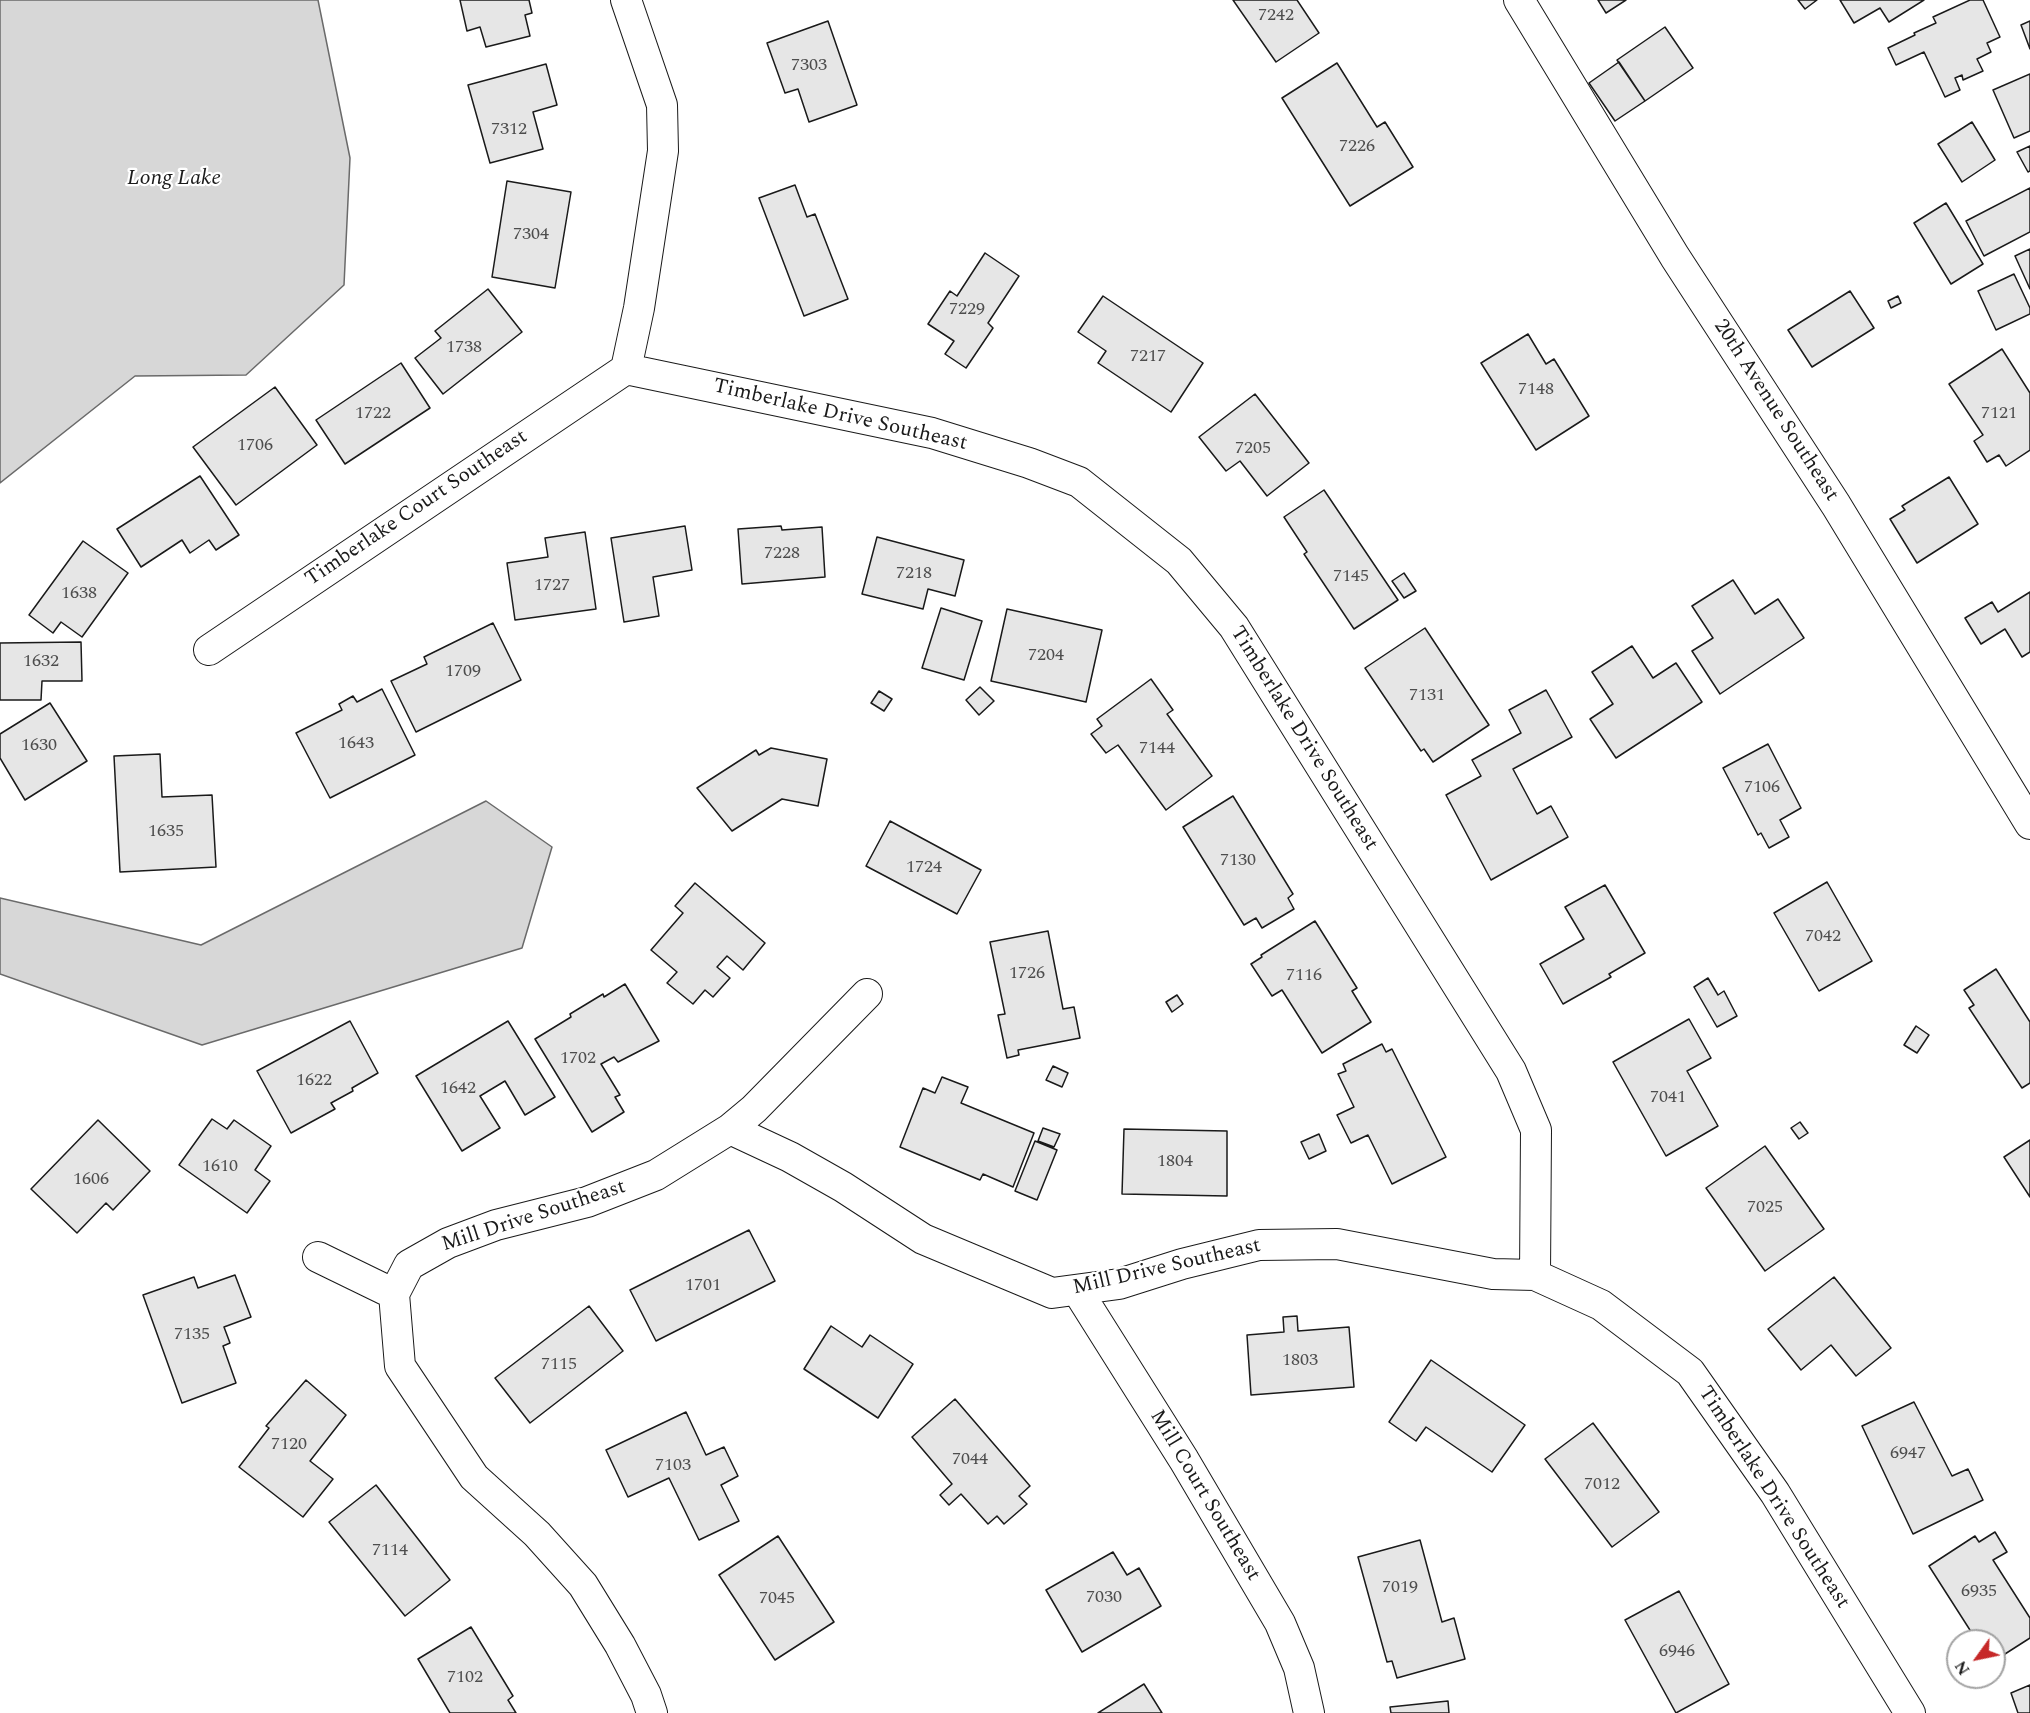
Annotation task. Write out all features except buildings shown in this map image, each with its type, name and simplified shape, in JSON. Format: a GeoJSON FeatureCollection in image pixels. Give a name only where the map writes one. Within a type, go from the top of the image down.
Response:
{"type":"FeatureCollection","features":[{"type":"Feature","properties":{"kind":"street"},"geometry":{"type":"LineString","coordinates":[[626,0],[662,105],[663,151],[639,308],[626,369]]}},
{"type":"Feature","properties":{"kind":"street","name":"20th Avenue Southeast"},"geometry":{"type":"LineString","coordinates":[[1519,0],[1675,257],[1842,515],[2030,824]]}},
{"type":"Feature","properties":{"kind":"street","name":"Timberlake Court Southeast"},"geometry":{"type":"LineString","coordinates":[[209,650],[626,369]]}},
{"type":"Feature","properties":{"kind":"street","name":"Timberlake Drive Southeast"},"geometry":{"type":"LineString","coordinates":[[626,369],[932,433],[1029,463],[1080,482],[1179,561],[1234,627],[1511,1071],[1536,1130],[1535,1275],[1601,1305],[1690,1372],[1775,1493],[1910,1713]]}},
{"type":"Feature","properties":{"kind":"street","name":"Mill Drive Southeast"},"geometry":{"type":"LineString","coordinates":[[394,1294],[410,1265],[448,1243],[496,1226],[587,1202],[656,1175],[730,1129],[754,1109],[867,994]]}},
{"type":"Feature","properties":{"kind":"street","name":"Mill Drive Southeast"},"geometry":{"type":"LineString","coordinates":[[730,1129],[799,1162],[843,1187],[923,1239],[1052,1293],[1119,1284],[1182,1264],[1259,1245],[1336,1245],[1493,1274],[1535,1275]]}},
{"type":"Feature","properties":{"kind":"street"},"geometry":{"type":"LineString","coordinates":[[318,1257],[394,1294],[400,1366],[474,1477],[537,1534],[584,1585],[620,1645],[652,1713]]}},
{"type":"Feature","properties":{"kind":"street","name":"Mill Court Southeast"},"geometry":{"type":"LineString","coordinates":[[1077,1290],[1184,1460],[1280,1623],[1299,1668],[1309,1713]]}},
{"type":"Feature","properties":{"kind":"water","name":"Long Lake"},"geometry":{"type":"Polygon","coordinates":[[[0,0],[318,0],[350,158],[344,285],[246,375],[135,376],[0,483],[0,0]]]}},
{"type":"Feature","properties":{"kind":"water"},"geometry":{"type":"Polygon","coordinates":[[[486,801],[552,847],[522,948],[202,1045],[0,974],[0,898],[201,945],[486,801]]]}}]}
